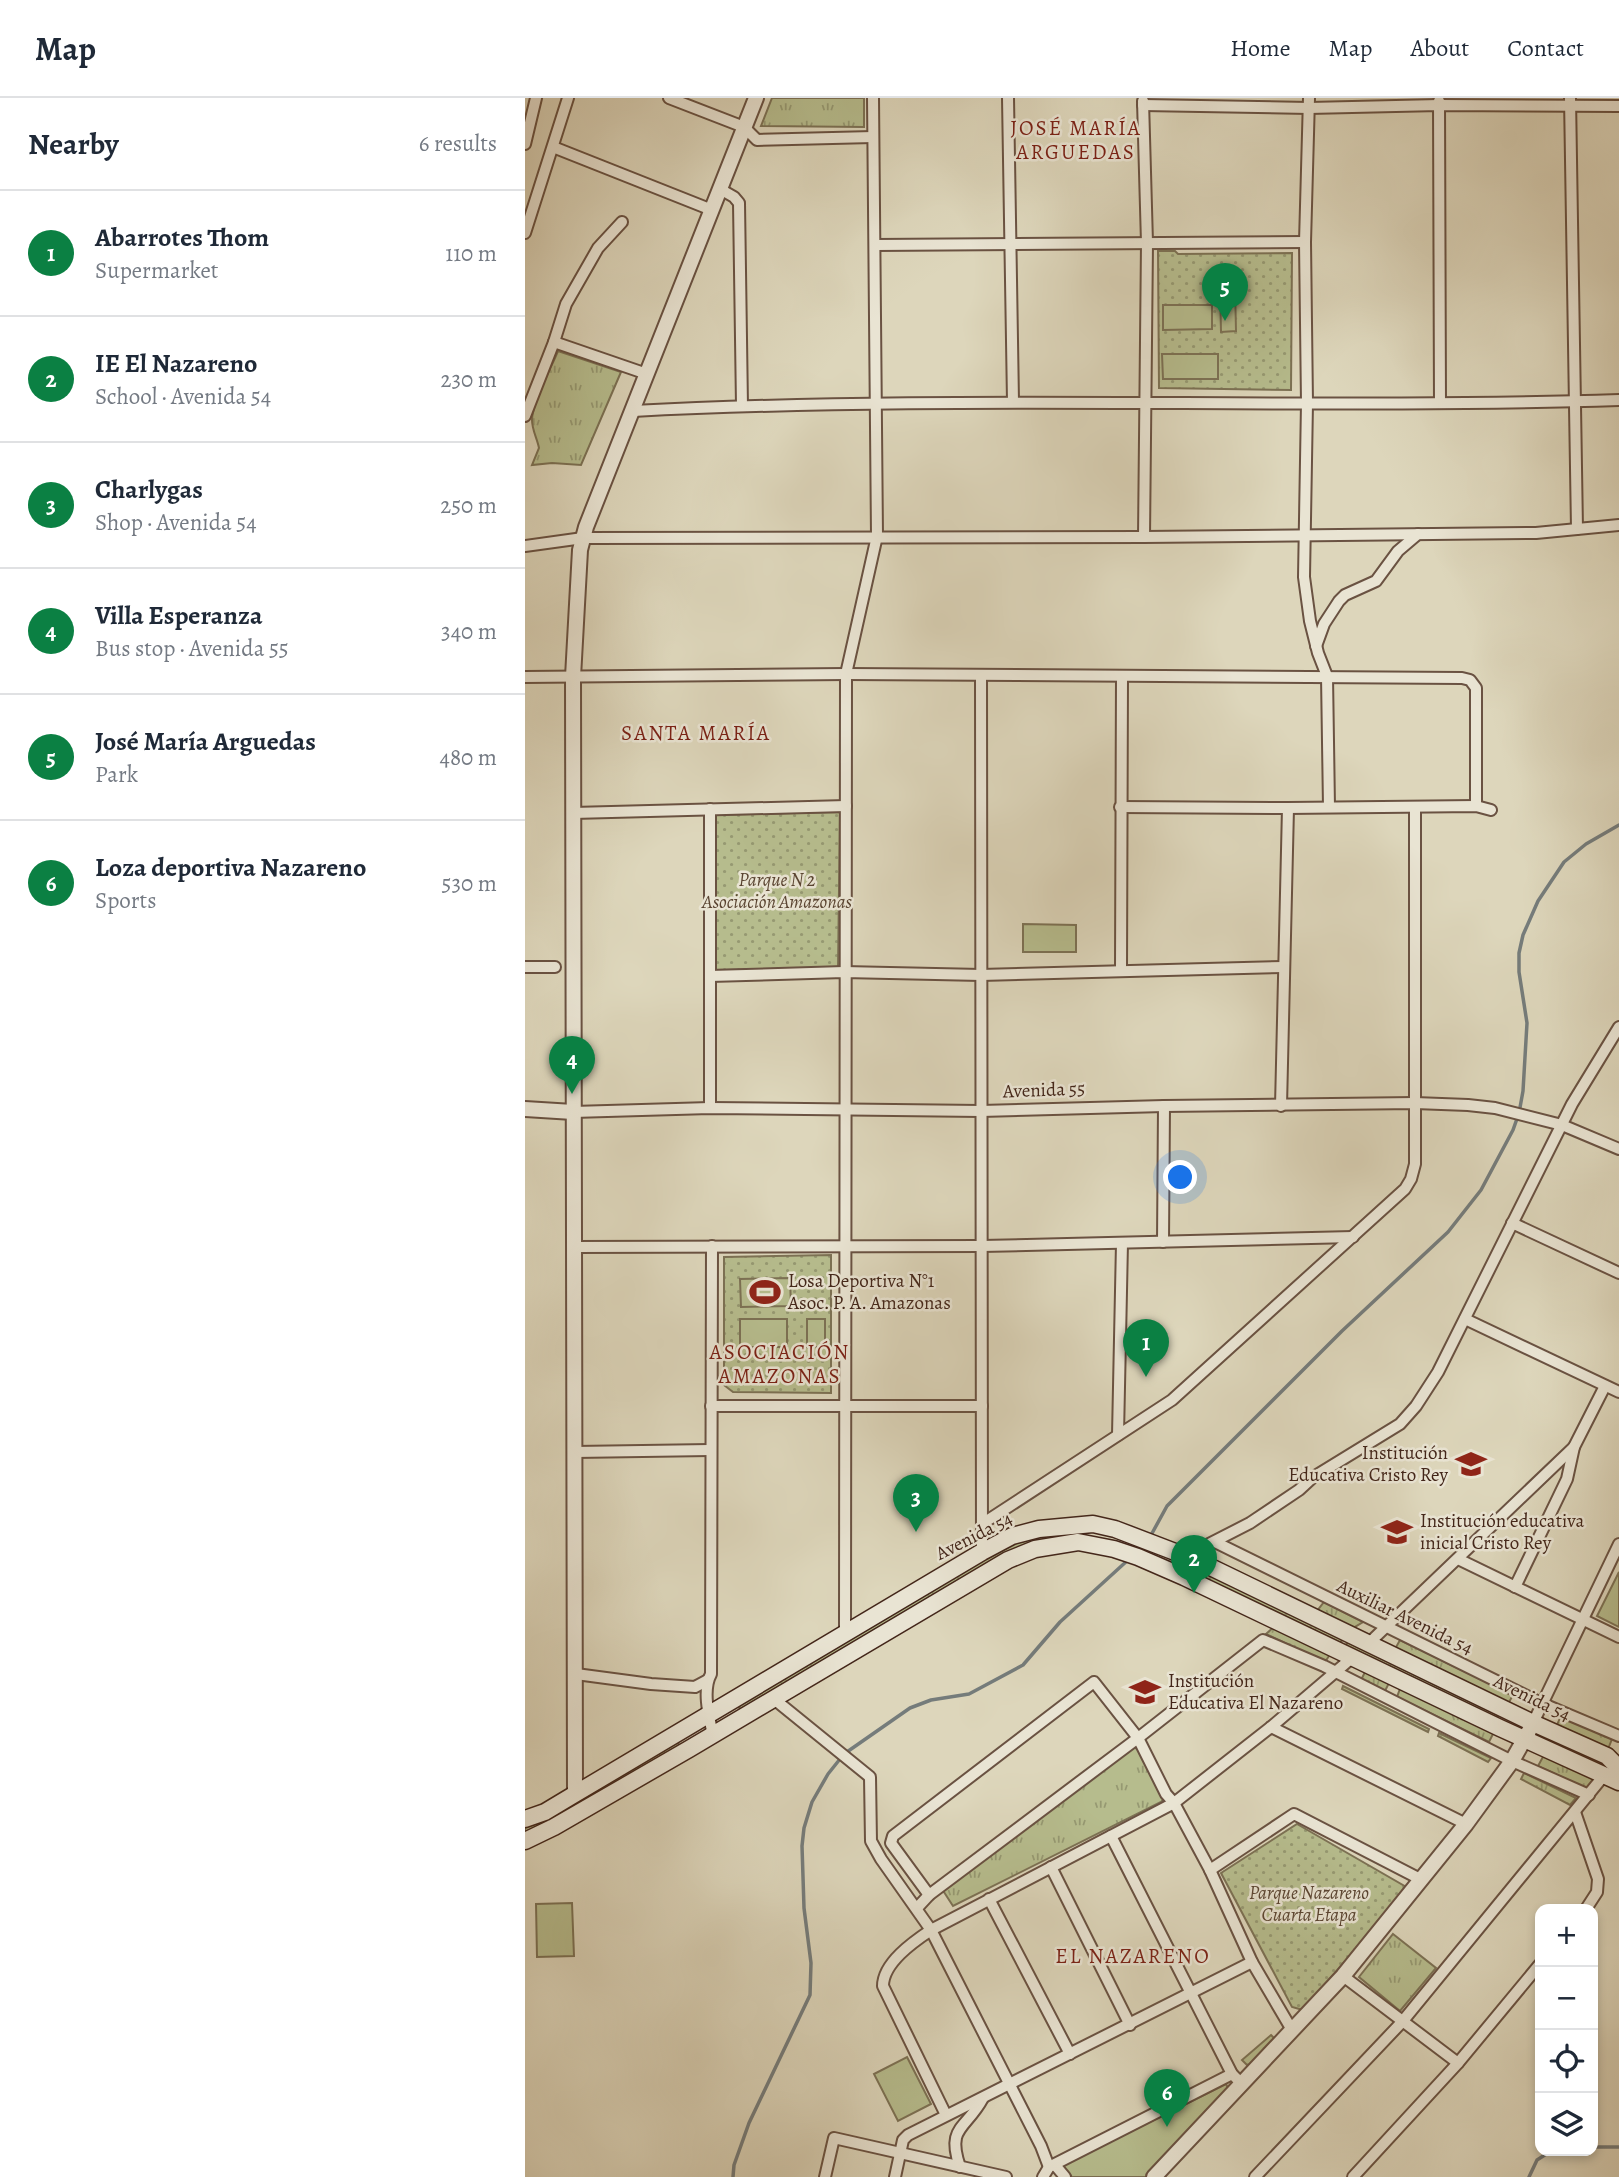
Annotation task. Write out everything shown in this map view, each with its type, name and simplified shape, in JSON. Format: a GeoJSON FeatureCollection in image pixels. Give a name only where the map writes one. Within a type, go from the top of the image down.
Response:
{"type":"FeatureCollection","features":[{"type":"Feature","properties":{"kind":"main road","name":"Avenida 54"},"geometry":{"type":"LineString","coordinates":[[525,1819],[545,1812],[982,1552],[1025,1532],[1067,1525],[1093,1524],[1115,1529],[1196,1560],[1532,1723],[1607,1756],[1614,1771]]}},
{"type":"Feature","properties":{"kind":"main road","name":"Avenida 54"},"geometry":{"type":"LineString","coordinates":[[525,1841],[713,1735],[1008,1560],[1035,1549],[1063,1543],[1096,1544],[1138,1557],[1525,1740],[1614,1771]]}},
{"type":"Feature","properties":{"kind":"street"},"geometry":{"type":"LineString","coordinates":[[525,144],[536,98]]}},
{"type":"Feature","properties":{"kind":"street"},"geometry":{"type":"LineString","coordinates":[[525,233],[568,98]]}},
{"type":"Feature","properties":{"kind":"street"},"geometry":{"type":"LineString","coordinates":[[669,98],[744,127],[753,138],[763,141],[873,137]]}},
{"type":"Feature","properties":{"kind":"street"},"geometry":{"type":"LineString","coordinates":[[575,1794],[573,677],[580,550],[755,98]]}},
{"type":"Feature","properties":{"kind":"street"},"geometry":{"type":"LineString","coordinates":[[845,1634],[846,674],[877,536],[873,98]]}},
{"type":"Feature","properties":{"kind":"street"},"geometry":{"type":"LineString","coordinates":[[1008,98],[1013,401]]}},
{"type":"Feature","properties":{"kind":"street"},"geometry":{"type":"LineString","coordinates":[[1144,537],[1147,243],[1143,101],[1570,102],[1619,106]]}},
{"type":"Feature","properties":{"kind":"street"},"geometry":{"type":"LineString","coordinates":[[1439,101],[1440,403]]}},
{"type":"Feature","properties":{"kind":"street"},"geometry":{"type":"LineString","coordinates":[[1570,102],[1577,529]]}},
{"type":"Feature","properties":{"kind":"street"},"geometry":{"type":"LineString","coordinates":[[1309,103],[1305,242],[1307,403],[1304,577],[1316,646],[1327,676],[1329,807]]}},
{"type":"Feature","properties":{"kind":"street"},"geometry":{"type":"LineString","coordinates":[[553,147],[712,210]]}},
{"type":"Feature","properties":{"kind":"street"},"geometry":{"type":"LineString","coordinates":[[720,189],[739,203],[742,406]]}},
{"type":"Feature","properties":{"kind":"street"},"geometry":{"type":"LineString","coordinates":[[525,416],[566,304],[598,248],[622,222]]}},
{"type":"Feature","properties":{"kind":"street"},"geometry":{"type":"LineString","coordinates":[[875,245],[1305,242]]}},
{"type":"Feature","properties":{"kind":"street"},"geometry":{"type":"LineString","coordinates":[[554,342],[647,374]]}},
{"type":"Feature","properties":{"kind":"street"},"geometry":{"type":"LineString","coordinates":[[633,411],[877,402],[1440,403],[1619,400]]}},
{"type":"Feature","properties":{"kind":"street"},"geometry":{"type":"LineString","coordinates":[[525,546],[583,538],[1536,533],[1619,525]]}},
{"type":"Feature","properties":{"kind":"street"},"geometry":{"type":"LineString","coordinates":[[1316,646],[1324,624],[1339,601],[1345,595],[1376,581],[1398,551],[1418,534]]}},
{"type":"Feature","properties":{"kind":"street"},"geometry":{"type":"LineString","coordinates":[[525,677],[846,674],[1462,678],[1470,680],[1476,688],[1476,806]]}},
{"type":"Feature","properties":{"kind":"street"},"geometry":{"type":"LineString","coordinates":[[981,676],[982,1552]]}},
{"type":"Feature","properties":{"kind":"street"},"geometry":{"type":"LineString","coordinates":[[1121,970],[1122,677]]}},
{"type":"Feature","properties":{"kind":"street"},"geometry":{"type":"LineString","coordinates":[[573,813],[846,806]]}},
{"type":"Feature","properties":{"kind":"street"},"geometry":{"type":"LineString","coordinates":[[1120,807],[1476,806],[1491,810]]}},
{"type":"Feature","properties":{"kind":"street"},"geometry":{"type":"LineString","coordinates":[[982,1524],[1172,1400],[1405,1189],[1415,1164],[1415,807]]}},
{"type":"Feature","properties":{"kind":"street"},"geometry":{"type":"LineString","coordinates":[[1281,1106],[1288,808]]}},
{"type":"Feature","properties":{"kind":"street"},"geometry":{"type":"LineString","coordinates":[[710,809],[710,1108]]}},
{"type":"Feature","properties":{"kind":"street"},"geometry":{"type":"LineString","coordinates":[[525,967],[555,967]]}},
{"type":"Feature","properties":{"kind":"street"},"geometry":{"type":"LineString","coordinates":[[711,976],[844,972],[981,975],[1283,967]]}},
{"type":"Feature","properties":{"kind":"street"},"geometry":{"type":"LineString","coordinates":[[1196,1560],[1209,1544],[1250,1523],[1312,1478],[1400,1424],[1416,1406],[1438,1372],[1579,1091],[1619,1027]]}},
{"type":"Feature","properties":{"kind":"street","name":"Avenida 55"},"geometry":{"type":"LineString","coordinates":[[525,1109],[573,1112],[710,1108],[981,1111],[1415,1103],[1487,1107],[1562,1125],[1619,1149]]}},
{"type":"Feature","properties":{"kind":"street"},"geometry":{"type":"LineString","coordinates":[[1163,1242],[1164,1106]]}},
{"type":"Feature","properties":{"kind":"street"},"geometry":{"type":"LineString","coordinates":[[1512,1223],[1619,1273]]}},
{"type":"Feature","properties":{"kind":"street"},"geometry":{"type":"LineString","coordinates":[[574,1247],[982,1246],[1353,1237]]}},
{"type":"Feature","properties":{"kind":"street"},"geometry":{"type":"LineString","coordinates":[[1118,1435],[1122,1243]]}},
{"type":"Feature","properties":{"kind":"street"},"geometry":{"type":"LineString","coordinates":[[712,1246],[711,1674],[708,1680],[708,1715],[713,1735]]}},
{"type":"Feature","properties":{"kind":"street"},"geometry":{"type":"LineString","coordinates":[[1465,1319],[1619,1392]]}},
{"type":"Feature","properties":{"kind":"street"},"geometry":{"type":"LineString","coordinates":[[1515,1587],[1567,1479],[1574,1447],[1605,1386]]}},
{"type":"Feature","properties":{"kind":"street"},"geometry":{"type":"LineString","coordinates":[[711,1406],[982,1406]]}},
{"type":"Feature","properties":{"kind":"street"},"geometry":{"type":"LineString","coordinates":[[1369,1643],[1574,1447]]}},
{"type":"Feature","properties":{"kind":"street"},"geometry":{"type":"LineString","coordinates":[[575,1452],[711,1450]]}},
{"type":"Feature","properties":{"kind":"street","name":"Auxiliar Avenida 54"},"geometry":{"type":"LineString","coordinates":[[1215,1542],[1541,1703],[1619,1736]]}},
{"type":"Feature","properties":{"kind":"street"},"geometry":{"type":"LineString","coordinates":[[1155,2176],[1237,2079],[1292,2030],[1343,1976],[1466,1824],[1525,1740],[1581,1619],[1616,1557],[1619,1544]]}},
{"type":"Feature","properties":{"kind":"street"},"geometry":{"type":"LineString","coordinates":[[1458,1559],[1619,1637]]}},
{"type":"Feature","properties":{"kind":"street"},"geometry":{"type":"LineString","coordinates":[[916,1908],[929,1895],[1263,1640],[1589,1795]]}},
{"type":"Feature","properties":{"kind":"street"},"geometry":{"type":"LineString","coordinates":[[946,2115],[883,1986],[887,1971],[906,1950],[931,1930],[1174,1803],[1271,1727],[1353,1657]]}},
{"type":"Feature","properties":{"kind":"street"},"geometry":{"type":"LineString","coordinates":[[576,1674],[695,1687],[708,1680]]}},
{"type":"Feature","properties":{"kind":"street"},"geometry":{"type":"LineString","coordinates":[[929,1895],[891,1843],[893,1836],[1094,1682],[1138,1738],[1166,1794],[1174,1803],[1210,1870],[1252,1962],[1292,2030]]}},
{"type":"Feature","properties":{"kind":"street"},"geometry":{"type":"LineString","coordinates":[[774,1699],[870,1777],[871,1841],[931,1930],[1041,2146],[1049,2170],[1065,2177]]}},
{"type":"Feature","properties":{"kind":"street"},"geometry":{"type":"LineString","coordinates":[[1271,1727],[1466,1824]]}},
{"type":"Feature","properties":{"kind":"street"},"geometry":{"type":"LineString","coordinates":[[1255,2177],[1402,2022],[1589,1795],[1614,1771]]}},
{"type":"Feature","properties":{"kind":"street"},"geometry":{"type":"LineString","coordinates":[[1575,1812],[1598,1879],[1597,1892],[1589,1904]]}},
{"type":"Feature","properties":{"kind":"street"},"geometry":{"type":"LineString","coordinates":[[1210,1870],[1294,1814],[1422,1880]]}},
{"type":"Feature","properties":{"kind":"street"},"geometry":{"type":"LineString","coordinates":[[1111,1836],[1237,2079]]}},
{"type":"Feature","properties":{"kind":"street"},"geometry":{"type":"LineString","coordinates":[[1051,1867],[1130,2025]]}},
{"type":"Feature","properties":{"kind":"street"},"geometry":{"type":"LineString","coordinates":[[989,1899],[1070,2054]]}},
{"type":"Feature","properties":{"kind":"street"},"geometry":{"type":"LineString","coordinates":[[895,2177],[903,2140],[908,2135],[1252,1962]]}},
{"type":"Feature","properties":{"kind":"street"},"geometry":{"type":"LineString","coordinates":[[1353,2177],[1458,2063],[1538,1967]]}},
{"type":"Feature","properties":{"kind":"street"},"geometry":{"type":"LineString","coordinates":[[1343,1976],[1458,2063]]}},
{"type":"Feature","properties":{"kind":"street"},"geometry":{"type":"LineString","coordinates":[[1049,2170],[1237,2079]]}},
{"type":"Feature","properties":{"kind":"street"},"geometry":{"type":"LineString","coordinates":[[964,2171],[954,2149],[955,2135],[983,2098]]}},
{"type":"Feature","properties":{"kind":"street"},"geometry":{"type":"LineString","coordinates":[[825,2177],[834,2138],[964,2171],[1006,2177]]}},
{"type":"Feature","properties":{"kind":"green space"},"geometry":{"type":"Polygon","coordinates":[[[772,98],[864,98],[864,127],[761,126],[772,98]]]}},
{"type":"Feature","properties":{"kind":"green space"},"geometry":{"type":"Polygon","coordinates":[[[1158,251],[1175,251],[1178,254],[1292,253],[1291,390],[1159,388],[1158,251]]]}},
{"type":"Feature","properties":{"kind":"green space"},"geometry":{"type":"Polygon","coordinates":[[[1235,287],[1236,331],[1221,332],[1220,288],[1235,287]]]}},
{"type":"Feature","properties":{"kind":"green space"},"geometry":{"type":"Polygon","coordinates":[[[1163,305],[1212,305],[1212,329],[1163,330],[1163,305]]]}},
{"type":"Feature","properties":{"kind":"green space"},"geometry":{"type":"Polygon","coordinates":[[[558,351],[621,372],[581,465],[532,465],[539,448],[533,427],[533,413],[558,351]]]}},
{"type":"Feature","properties":{"kind":"green space"},"geometry":{"type":"Polygon","coordinates":[[[1162,354],[1218,354],[1218,379],[1163,379],[1162,354]]]}},
{"type":"Feature","properties":{"kind":"green space","name":"Parque N 2 Asociación Amazonas"},"geometry":{"type":"Polygon","coordinates":[[[840,812],[838,968],[714,970],[714,815],[840,812]]]}},
{"type":"Feature","properties":{"kind":"green space"},"geometry":{"type":"Polygon","coordinates":[[[1023,924],[1076,925],[1076,952],[1023,952],[1023,924]]]}},
{"type":"Feature","properties":{"kind":"green space"},"geometry":{"type":"Polygon","coordinates":[[[831,1255],[831,1393],[733,1392],[724,1385],[724,1257],[831,1255]]]}},
{"type":"Feature","properties":{"kind":"green space","name":"Losa Deportiva N°1 Asoc. P. A. Amazonas"},"geometry":{"type":"Polygon","coordinates":[[[790,1278],[791,1306],[741,1307],[740,1279],[790,1278]]]}},
{"type":"Feature","properties":{"kind":"green space"},"geometry":{"type":"Polygon","coordinates":[[[740,1319],[787,1319],[787,1347],[740,1347],[740,1319]]]}},
{"type":"Feature","properties":{"kind":"green space"},"geometry":{"type":"Polygon","coordinates":[[[807,1319],[825,1319],[825,1347],[807,1347],[807,1319]]]}},
{"type":"Feature","properties":{"kind":"green space"},"geometry":{"type":"Polygon","coordinates":[[[1067,1534],[740,1712],[739,1705],[1003,1548],[1025,1538],[1067,1534]]]}},
{"type":"Feature","properties":{"kind":"green space"},"geometry":{"type":"Polygon","coordinates":[[[1201,1570],[1344,1638],[1339,1644],[1197,1576],[1201,1570]]]}},
{"type":"Feature","properties":{"kind":"green space"},"geometry":{"type":"Polygon","coordinates":[[[1619,1572],[1619,1627],[1597,1616],[1619,1572]]]}},
{"type":"Feature","properties":{"kind":"green space"},"geometry":{"type":"Polygon","coordinates":[[[1324,1602],[1363,1622],[1353,1628],[1317,1611],[1324,1602]]]}},
{"type":"Feature","properties":{"kind":"green space"},"geometry":{"type":"Polygon","coordinates":[[[1276,1625],[1331,1653],[1325,1662],[1266,1634],[1276,1625]]]}},
{"type":"Feature","properties":{"kind":"green space"},"geometry":{"type":"Polygon","coordinates":[[[1400,1640],[1513,1695],[1508,1704],[1395,1649],[1400,1640]]]}},
{"type":"Feature","properties":{"kind":"green space"},"geometry":{"type":"Polygon","coordinates":[[[1349,1641],[1499,1713],[1496,1720],[1344,1647],[1349,1641]]]}},
{"type":"Feature","properties":{"kind":"green space"},"geometry":{"type":"Polygon","coordinates":[[[1366,1670],[1390,1681],[1385,1691],[1361,1680],[1366,1670]]]}},
{"type":"Feature","properties":{"kind":"green space"},"geometry":{"type":"Polygon","coordinates":[[[1343,1686],[1429,1729],[1428,1732],[1342,1689],[1343,1686]]]}},
{"type":"Feature","properties":{"kind":"green space"},"geometry":{"type":"Polygon","coordinates":[[[1401,1686],[1494,1732],[1489,1742],[1397,1697],[1401,1686]]]}},
{"type":"Feature","properties":{"kind":"green space"},"geometry":{"type":"Polygon","coordinates":[[[1561,1716],[1612,1739],[1608,1749],[1556,1727],[1561,1716]]]}},
{"type":"Feature","properties":{"kind":"green space"},"geometry":{"type":"Polygon","coordinates":[[[1439,1733],[1491,1758],[1488,1762],[1438,1736],[1439,1733]]]}},
{"type":"Feature","properties":{"kind":"green space"},"geometry":{"type":"Polygon","coordinates":[[[677,1741],[680,1747],[525,1836],[525,1827],[677,1741]]]}},
{"type":"Feature","properties":{"kind":"green space"},"geometry":{"type":"Polygon","coordinates":[[[1133,1747],[1138,1749],[1164,1799],[1161,1802],[953,1906],[942,1889],[1133,1747]]]}},
{"type":"Feature","properties":{"kind":"green space"},"geometry":{"type":"Polygon","coordinates":[[[1544,1755],[1592,1775],[1595,1780],[1587,1788],[1538,1766],[1544,1755]]]}},
{"type":"Feature","properties":{"kind":"green space"},"geometry":{"type":"Polygon","coordinates":[[[1524,1773],[1576,1798],[1570,1805],[1521,1779],[1524,1773]]]}},
{"type":"Feature","properties":{"kind":"green space","name":"Parque Nazareno Cuarta Etapa"},"geometry":{"type":"Polygon","coordinates":[[[1297,1824],[1408,1888],[1303,2010],[1292,2007],[1221,1873],[1297,1824]]]}},
{"type":"Feature","properties":{"kind":"green space"},"geometry":{"type":"Polygon","coordinates":[[[572,1903],[574,1956],[537,1957],[536,1904],[572,1903]]]}},
{"type":"Feature","properties":{"kind":"green space"},"geometry":{"type":"Polygon","coordinates":[[[1393,1934],[1436,1968],[1400,2011],[1359,1977],[1393,1934]]]}},
{"type":"Feature","properties":{"kind":"green space"},"geometry":{"type":"Polygon","coordinates":[[[1271,2035],[1275,2039],[1249,2067],[1242,2060],[1271,2035]]]}},
{"type":"Feature","properties":{"kind":"green space"},"geometry":{"type":"Polygon","coordinates":[[[907,2057],[931,2104],[898,2121],[874,2074],[907,2057]]]}},
{"type":"Feature","properties":{"kind":"green space"},"geometry":{"type":"Polygon","coordinates":[[[1226,2084],[1228,2088],[1150,2177],[1072,2177],[1061,2166],[1226,2084]]]}},
{"type":"Feature","properties":{"kind":"waterway"},"geometry":{"type":"LineString","coordinates":[[1150,1537],[1167,1506],[1342,1331],[1448,1232],[1481,1190],[1513,1130],[1523,1091],[1527,1023],[1519,972],[1523,935],[1538,901],[1564,862],[1586,844],[1619,825]]}},
{"type":"Feature","properties":{"kind":"waterway"},"geometry":{"type":"LineString","coordinates":[[733,2177],[734,2165],[749,2123],[810,1995],[811,1963],[804,1908],[802,1846],[812,1802],[828,1774],[844,1754],[910,1708],[931,1700],[969,1694],[1023,1665],[1060,1622],[1128,1560]]}},
{"type":"Feature","properties":{"kind":"waterway"},"geometry":{"type":"LineString","coordinates":[[1598,2147],[1619,2147]]}},
{"type":"Feature","properties":{"kind":"waterway"},"geometry":{"type":"LineString","coordinates":[[1529,2177],[1537,2160],[1543,2156]]}},
{"type":"Feature","properties":{"kind":"place","name":"José María Arguedas"},"geometry":{"type":"Point","coordinates":[1225,321]}},
{"type":"Feature","properties":{"kind":"place","name":"Villa Esperanza"},"geometry":{"type":"Point","coordinates":[572,1094]}},
{"type":"Feature","properties":{"kind":"place","name":"Losa Deportiva N°1 Asoc. P. A. Amazonas"},"geometry":{"type":"Point","coordinates":[765,1292]}},
{"type":"Feature","properties":{"kind":"place","name":"Abarrotes Thom"},"geometry":{"type":"Point","coordinates":[1146,1377]}},
{"type":"Feature","properties":{"kind":"place","name":"Institución Educativa Cristo Rey"},"geometry":{"type":"Point","coordinates":[1471,1464]}},
{"type":"Feature","properties":{"kind":"place","name":"Charlygas"},"geometry":{"type":"Point","coordinates":[916,1532]}},
{"type":"Feature","properties":{"kind":"place","name":"Institución educativa inicial Cristo Rey"},"geometry":{"type":"Point","coordinates":[1397,1532]}},
{"type":"Feature","properties":{"kind":"place","name":"IE El Nazareno"},"geometry":{"type":"Point","coordinates":[1194,1593]}},
{"type":"Feature","properties":{"kind":"place","name":"Institución Educativa El Nazareno"},"geometry":{"type":"Point","coordinates":[1145,1692]}},
{"type":"Feature","properties":{"kind":"place","name":"Loza deportiva Nazareno"},"geometry":{"type":"Point","coordinates":[1167,2127]}},
{"type":"Feature","properties":{"kind":"district","name":"JOSÉ MARÍA ARGUEDAS"},"geometry":{"type":"Point","coordinates":[1076,140]}},
{"type":"Feature","properties":{"kind":"district","name":"SANTA MARÍA"},"geometry":{"type":"Point","coordinates":[696,733]}},
{"type":"Feature","properties":{"kind":"district","name":"ASOCIACIÓN AMAZONAS"},"geometry":{"type":"Point","coordinates":[780,1364]}},
{"type":"Feature","properties":{"kind":"district","name":"EL NAZARENO"},"geometry":{"type":"Point","coordinates":[1133,1956]}}]}
